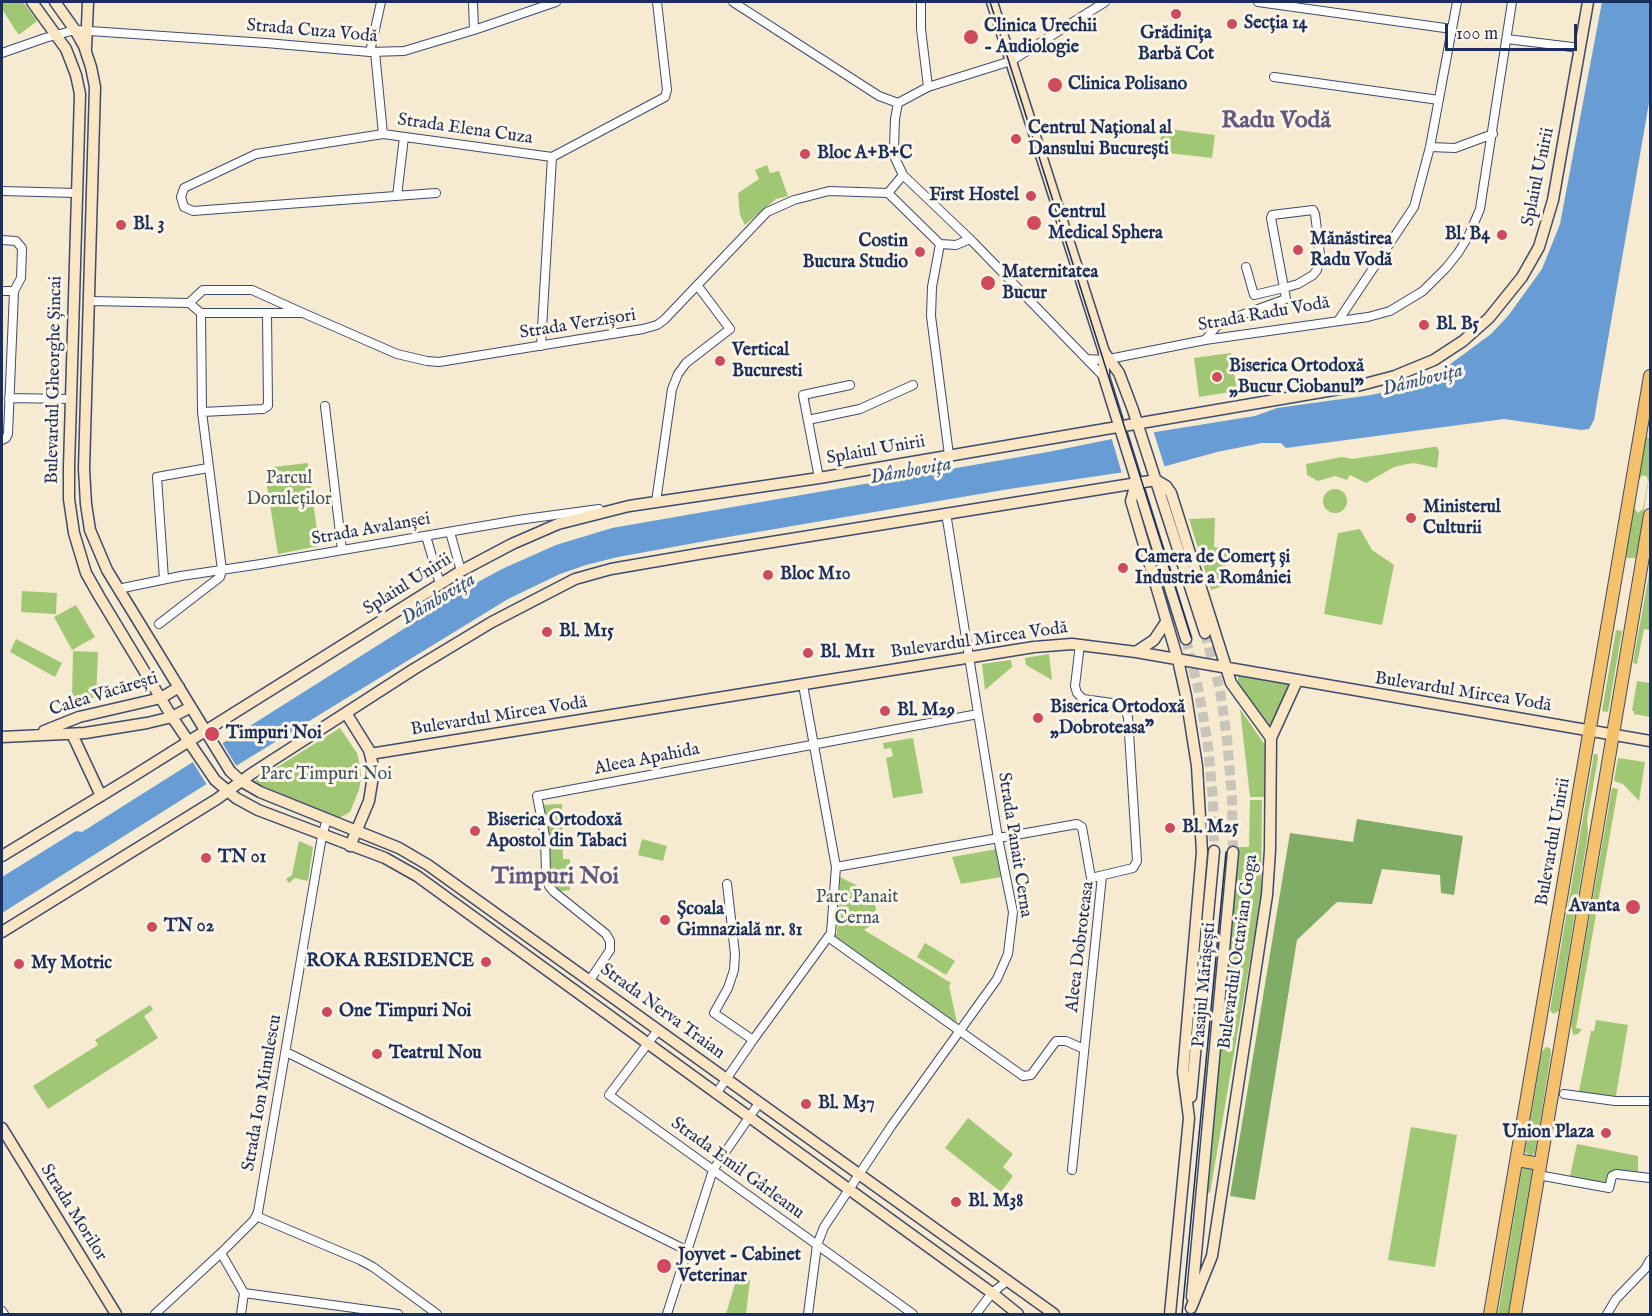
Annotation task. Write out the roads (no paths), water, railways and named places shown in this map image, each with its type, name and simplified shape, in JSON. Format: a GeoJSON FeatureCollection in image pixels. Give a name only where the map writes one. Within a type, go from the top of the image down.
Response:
{"type":"FeatureCollection","features":[{"type":"Feature","properties":{"kind":"main road","name":"Bulevardul Gheorghe Șincai"},"geometry":{"type":"LineString","coordinates":[[32,2],[57,34],[70,57],[79,85],[80,114],[70,399],[69,499],[74,533],[81,558],[99,596],[172,717],[197,753]]}},
{"type":"Feature","properties":{"kind":"main road","name":"Bulevardul Gheorghe Șincai"},"geometry":{"type":"LineString","coordinates":[[55,2],[75,30],[86,52],[93,76],[95,95],[84,470],[90,530],[107,570],[212,743]]}},
{"type":"Feature","properties":{"kind":"main road","name":"Bulevardul Gheorghe Șincai"},"geometry":{"type":"LineString","coordinates":[[86,52],[88,2]]}},
{"type":"Feature","properties":{"kind":"main road"},"geometry":{"type":"LineString","coordinates":[[992,2],[1106,357],[1119,373],[1139,427],[1205,633]]}},
{"type":"Feature","properties":{"kind":"main road","name":"Splaiul Unirii"},"geometry":{"type":"LineString","coordinates":[[2,856],[461,571],[512,544],[558,524],[628,506],[819,478],[949,455],[1120,431],[1383,380],[1409,372],[1434,360],[1477,330],[1500,305],[1522,277],[1544,234],[1557,181],[1588,2]]}},
{"type":"Feature","properties":{"kind":"main road"},"geometry":{"type":"LineString","coordinates":[[1106,357],[1104,377],[1186,639]]}},
{"type":"Feature","properties":{"kind":"main road","name":"Bulevardul Unirii"},"geometry":{"type":"LineString","coordinates":[[1490,1314],[1650,376]]}},
{"type":"Feature","properties":{"kind":"main road"},"geometry":{"type":"LineString","coordinates":[[2,932],[227,792],[479,629],[575,579],[622,567],[1110,487],[1134,478],[1154,475]]}},
{"type":"Feature","properties":{"kind":"main road"},"geometry":{"type":"LineString","coordinates":[[1154,475],[1171,493],[1231,683],[1271,738],[1297,681]]}},
{"type":"Feature","properties":{"kind":"main road"},"geometry":{"type":"LineString","coordinates":[[1134,478],[1131,501],[1178,660],[1194,743],[1200,801],[1202,852],[1183,1072],[1189,1119],[1170,1314]]}},
{"type":"Feature","properties":{"kind":"main road"},"geometry":{"type":"LineString","coordinates":[[1110,487],[1123,492],[1131,501]]}},
{"type":"Feature","properties":{"kind":"main road"},"geometry":{"type":"LineString","coordinates":[[1515,1314],[1650,515]]}},
{"type":"Feature","properties":{"kind":"main road"},"geometry":{"type":"LineString","coordinates":[[1136,652],[1154,640],[1166,621]]}},
{"type":"Feature","properties":{"kind":"main road","name":"Bulevardul Mircea Vodă"},"geometry":{"type":"LineString","coordinates":[[370,754],[1044,646],[1080,644],[1613,734]]}},
{"type":"Feature","properties":{"kind":"main road","name":"Calea Văcărești"},"geometry":{"type":"LineString","coordinates":[[38,734],[79,717],[161,698],[179,687]]}},
{"type":"Feature","properties":{"kind":"main road","name":"Calea Văcărești"},"geometry":{"type":"LineString","coordinates":[[2,737],[72,734],[172,717],[191,706]]}},
{"type":"Feature","properties":{"kind":"main road"},"geometry":{"type":"LineString","coordinates":[[346,713],[370,754],[374,770],[372,789],[350,846]]}},
{"type":"Feature","properties":{"kind":"main road"},"geometry":{"type":"LineString","coordinates":[[72,734],[101,796]]}},
{"type":"Feature","properties":{"kind":"main road"},"geometry":{"type":"LineString","coordinates":[[1613,734],[1650,741]]}},
{"type":"Feature","properties":{"kind":"main road","name":"Bulevardul Octavian Goga"},"geometry":{"type":"LineString","coordinates":[[1191,1311],[1212,1256],[1267,895],[1270,850],[1271,738]]}},
{"type":"Feature","properties":{"kind":"main road","name":"Strada Nerva Traian"},"geometry":{"type":"LineString","coordinates":[[212,743],[230,771],[241,781],[260,792],[412,855],[590,980],[859,1176],[1054,1314]]}},
{"type":"Feature","properties":{"kind":"main road","name":"Strada Nerva Traian"},"geometry":{"type":"LineString","coordinates":[[197,753],[227,792],[258,810],[385,858],[417,876],[1018,1314]]}},
{"type":"Feature","properties":{"kind":"main road","name":"Pasajul Mărășești"},"geometry":{"type":"LineString","coordinates":[[1189,1119],[1214,851]]}},
{"type":"Feature","properties":{"kind":"main road","name":"Pasajul Mărășești"},"geometry":{"type":"LineString","coordinates":[[1209,1120],[1233,852]]}},
{"type":"Feature","properties":{"kind":"main road"},"geometry":{"type":"LineString","coordinates":[[1539,1034],[1562,1038]]}},
{"type":"Feature","properties":{"kind":"main road","name":"Bulevardul Octavian Goga"},"geometry":{"type":"LineString","coordinates":[[1191,1311],[1209,1120]]}},
{"type":"Feature","properties":{"kind":"main road","name":"Strada Morilor"},"geometry":{"type":"LineString","coordinates":[[2,1128],[116,1314]]}},
{"type":"Feature","properties":{"kind":"main road"},"geometry":{"type":"LineString","coordinates":[[1517,1160],[1539,1169]]}},
{"type":"Feature","properties":{"kind":"street"},"geometry":{"type":"LineString","coordinates":[[381,2],[372,52],[383,134]]}},
{"type":"Feature","properties":{"kind":"street"},"geometry":{"type":"LineString","coordinates":[[473,2],[474,30]]}},
{"type":"Feature","properties":{"kind":"street","name":"Strada Cuza Vodă"},"geometry":{"type":"LineString","coordinates":[[2,53],[75,30],[266,42],[372,52],[404,51],[556,2]]}},
{"type":"Feature","properties":{"kind":"street","name":"Strada Elena Cuza"},"geometry":{"type":"LineString","coordinates":[[397,196],[193,211],[185,208],[181,197],[184,188],[256,154],[383,134],[552,157],[665,97],[667,90],[657,2]]}},
{"type":"Feature","properties":{"kind":"street"},"geometry":{"type":"LineString","coordinates":[[733,2],[879,96],[898,103],[928,87],[1011,62],[1105,2]]}},
{"type":"Feature","properties":{"kind":"street"},"geometry":{"type":"LineString","coordinates":[[921,2],[921,29],[928,87]]}},
{"type":"Feature","properties":{"kind":"street"},"geometry":{"type":"LineString","coordinates":[[1258,2],[1452,29]]}},
{"type":"Feature","properties":{"kind":"street","name":"Strada Radu Vodă"},"geometry":{"type":"LineString","coordinates":[[1087,359],[1338,321],[1414,207],[1430,147],[1457,2]]}},
{"type":"Feature","properties":{"kind":"street"},"geometry":{"type":"LineString","coordinates":[[1338,321],[1375,315],[1397,307],[1423,291],[1452,261],[1464,243],[1477,217],[1493,134],[1512,2]]}},
{"type":"Feature","properties":{"kind":"street"},"geometry":{"type":"LineString","coordinates":[[1507,39],[1580,48]]}},
{"type":"Feature","properties":{"kind":"street"},"geometry":{"type":"LineString","coordinates":[[1274,77],[1439,100]]}},
{"type":"Feature","properties":{"kind":"street"},"geometry":{"type":"LineString","coordinates":[[898,103],[894,148],[895,158],[903,175],[970,239],[1104,377]]}},
{"type":"Feature","properties":{"kind":"street"},"geometry":{"type":"LineString","coordinates":[[1430,147],[1455,148],[1493,134]]}},
{"type":"Feature","properties":{"kind":"street"},"geometry":{"type":"LineString","coordinates":[[404,137],[397,196],[436,193]]}},
{"type":"Feature","properties":{"kind":"street"},"geometry":{"type":"LineString","coordinates":[[541,346],[552,157]]}},
{"type":"Feature","properties":{"kind":"street"},"geometry":{"type":"LineString","coordinates":[[903,175],[888,193],[940,244],[956,245],[970,239]]}},
{"type":"Feature","properties":{"kind":"street"},"geometry":{"type":"LineString","coordinates":[[2,191],[76,193]]}},
{"type":"Feature","properties":{"kind":"street","name":"Strada Verzișori"},"geometry":{"type":"LineString","coordinates":[[89,301],[189,303],[203,290],[252,290],[383,349],[427,361],[451,361],[651,328],[664,320],[767,212],[796,200],[829,191],[888,193]]}},
{"type":"Feature","properties":{"kind":"street"},"geometry":{"type":"LineString","coordinates":[[1205,340],[1218,326],[1236,316],[1286,299],[1284,288],[1271,218],[1272,215],[1313,210],[1320,254],[1317,270],[1309,279],[1284,288],[1254,295],[1246,267]]}},
{"type":"Feature","properties":{"kind":"street"},"geometry":{"type":"LineString","coordinates":[[2,240],[16,241],[22,248],[21,278],[14,291],[8,434],[2,440]]}},
{"type":"Feature","properties":{"kind":"street"},"geometry":{"type":"LineString","coordinates":[[940,244],[932,287],[931,316],[949,455]]}},
{"type":"Feature","properties":{"kind":"street"},"geometry":{"type":"LineString","coordinates":[[656,502],[672,389],[678,374],[686,363],[730,329],[697,285]]}},
{"type":"Feature","properties":{"kind":"street"},"geometry":{"type":"LineString","coordinates":[[2,291],[14,291]]}},
{"type":"Feature","properties":{"kind":"street"},"geometry":{"type":"LineString","coordinates":[[159,624],[220,577],[222,570],[202,412],[201,313],[189,303]]}},
{"type":"Feature","properties":{"kind":"street","name":"Strada Verzișori"},"geometry":{"type":"LineString","coordinates":[[201,313],[303,313]]}},
{"type":"Feature","properties":{"kind":"street"},"geometry":{"type":"LineString","coordinates":[[202,412],[268,407],[270,402],[267,314]]}},
{"type":"Feature","properties":{"kind":"street"},"geometry":{"type":"LineString","coordinates":[[819,478],[803,395],[850,385]]}},
{"type":"Feature","properties":{"kind":"street"},"geometry":{"type":"LineString","coordinates":[[808,420],[860,409],[914,385]]}},
{"type":"Feature","properties":{"kind":"street"},"geometry":{"type":"LineString","coordinates":[[9,398],[70,399]]}},
{"type":"Feature","properties":{"kind":"street"},"geometry":{"type":"LineString","coordinates":[[325,406],[342,550]]}},
{"type":"Feature","properties":{"kind":"street"},"geometry":{"type":"LineString","coordinates":[[164,579],[157,477],[208,468]]}},
{"type":"Feature","properties":{"kind":"street","name":"Strada Avalanșei"},"geometry":{"type":"LineString","coordinates":[[118,589],[164,579],[518,520],[628,506]]}},
{"type":"Feature","properties":{"kind":"street","name":"Strada Panait Cerna"},"geometry":{"type":"LineString","coordinates":[[808,1314],[817,1245],[824,1227],[997,979],[1008,954],[1012,912],[946,513]]}},
{"type":"Feature","properties":{"kind":"street"},"geometry":{"type":"LineString","coordinates":[[450,532],[461,571]]}},
{"type":"Feature","properties":{"kind":"street"},"geometry":{"type":"LineString","coordinates":[[426,536],[440,584]]}},
{"type":"Feature","properties":{"kind":"street","name":"Aleea Dobroteasa"},"geometry":{"type":"LineString","coordinates":[[1072,1170],[1102,876],[1133,868],[1137,861],[1128,717],[1124,708],[1119,704],[1083,699],[1077,693],[1075,686],[1080,644]]}},
{"type":"Feature","properties":{"kind":"street"},"geometry":{"type":"LineString","coordinates":[[716,1094],[831,933],[836,867],[803,684]]}},
{"type":"Feature","properties":{"kind":"street","name":"Aleea Apahida"},"geometry":{"type":"LineString","coordinates":[[590,980],[610,950],[610,941],[606,934],[549,886],[546,873],[545,836],[537,796],[978,714]]}},
{"type":"Feature","properties":{"kind":"street","name":"Strada Ion Minulescu"},"geometry":{"type":"LineString","coordinates":[[256,1216],[322,836],[327,819]]}},
{"type":"Feature","properties":{"kind":"street"},"geometry":{"type":"LineString","coordinates":[[836,867],[1081,825],[1091,878],[1102,876]]}},
{"type":"Feature","properties":{"kind":"street"},"geometry":{"type":"LineString","coordinates":[[727,884],[735,954],[734,970],[728,988],[714,1013],[753,1040]]}},
{"type":"Feature","properties":{"kind":"street"},"geometry":{"type":"LineString","coordinates":[[828,937],[959,1032],[1026,1077],[1031,1075],[1056,1041],[1061,1040],[1084,1049]]}},
{"type":"Feature","properties":{"kind":"street","name":"Strada Emil Gârleanu"},"geometry":{"type":"LineString","coordinates":[[658,1030],[609,1095],[913,1314]]}},
{"type":"Feature","properties":{"kind":"street"},"geometry":{"type":"LineString","coordinates":[[286,1052],[688,1251]]}},
{"type":"Feature","properties":{"kind":"street"},"geometry":{"type":"LineString","coordinates":[[1564,1094],[1615,1101],[1650,1101]]}},
{"type":"Feature","properties":{"kind":"street"},"geometry":{"type":"LineString","coordinates":[[667,1314],[713,1170],[759,1103]]}},
{"type":"Feature","properties":{"kind":"street"},"geometry":{"type":"LineString","coordinates":[[1539,1169],[1610,1188],[1612,1176],[1616,1174],[1650,1178]]}},
{"type":"Feature","properties":{"kind":"street"},"geometry":{"type":"LineString","coordinates":[[155,1314],[221,1253],[256,1216],[373,1267],[437,1314]]}},
{"type":"Feature","properties":{"kind":"street"},"geometry":{"type":"LineString","coordinates":[[221,1253],[244,1293],[241,1314]]}},
{"type":"Feature","properties":{"kind":"street"},"geometry":{"type":"LineString","coordinates":[[1608,1314],[1611,1305],[1645,1269],[1650,1260]]}},
{"type":"Feature","properties":{"kind":"street"},"geometry":{"type":"LineString","coordinates":[[976,1314],[992,1293],[1007,1281]]}},
{"type":"Feature","properties":{"kind":"street"},"geometry":{"type":"LineString","coordinates":[[244,1293],[398,1314]]}},
{"type":"Feature","properties":{"kind":"water","name":"Dâmbovița"},"geometry":{"type":"Polygon","coordinates":[[[1602,2],[1650,2],[1650,97],[1594,420],[1589,429],[1581,430],[1504,419],[1286,448],[1281,443],[1262,443],[1166,466],[1009,489],[722,538],[586,565],[560,574],[508,599],[2,913],[2,877],[76,831],[82,832],[478,582],[556,545],[612,528],[1112,439],[1255,416],[1277,408],[1371,395],[1407,387],[1445,368],[1491,334],[1508,316],[1542,269],[1560,224],[1602,2]]]}},
{"type":"Feature","properties":{"kind":"tunnel"},"geometry":{"type":"LineString","coordinates":[[1205,633],[1220,690],[1227,739],[1232,798],[1233,852]]}},
{"type":"Feature","properties":{"kind":"tunnel"},"geometry":{"type":"LineString","coordinates":[[1186,639],[1199,692],[1208,746],[1213,799],[1214,851]]}},
{"type":"Feature","properties":{"kind":"tram line"},"geometry":{"type":"LineString","coordinates":[[990,2],[1191,637]]}},
{"type":"Feature","properties":{"kind":"tram line"},"geometry":{"type":"LineString","coordinates":[[1182,1314],[1226,852]]}},
{"type":"Feature","properties":{"kind":"place","name":"Grădinița Barbă Cot"},"geometry":{"type":"Point","coordinates":[1176,14]}},
{"type":"Feature","properties":{"kind":"place","name":"Secția 14"},"geometry":{"type":"Point","coordinates":[1232,24]}},
{"type":"Feature","properties":{"kind":"place","name":"Clinica Urechii - Audiologie"},"geometry":{"type":"Point","coordinates":[971,37]}},
{"type":"Feature","properties":{"kind":"place","name":"Clinica Polisano"},"geometry":{"type":"Point","coordinates":[1055,85]}},
{"type":"Feature","properties":{"kind":"place","name":"Centrul Național al Dansului București"},"geometry":{"type":"Point","coordinates":[1016,139]}},
{"type":"Feature","properties":{"kind":"place","name":"Bloc A+B+C"},"geometry":{"type":"Point","coordinates":[805,154]}},
{"type":"Feature","properties":{"kind":"place","name":"First Hostel"},"geometry":{"type":"Point","coordinates":[1031,196]}},
{"type":"Feature","properties":{"kind":"place","name":"Centrul Medical Sphera"},"geometry":{"type":"Point","coordinates":[1034,223]}},
{"type":"Feature","properties":{"kind":"place","name":"Bl. 3"},"geometry":{"type":"Point","coordinates":[121,225]}},
{"type":"Feature","properties":{"kind":"place","name":"Bl. B4"},"geometry":{"type":"Point","coordinates":[1502,235]}},
{"type":"Feature","properties":{"kind":"place","name":"Mănăstirea Radu Vodă"},"geometry":{"type":"Point","coordinates":[1298,250]}},
{"type":"Feature","properties":{"kind":"place","name":"Costin Bucura Studio"},"geometry":{"type":"Point","coordinates":[920,252]}},
{"type":"Feature","properties":{"kind":"place","name":"Maternitatea Bucur"},"geometry":{"type":"Point","coordinates":[988,283]}},
{"type":"Feature","properties":{"kind":"place","name":"Bl. B5"},"geometry":{"type":"Point","coordinates":[1424,325]}},
{"type":"Feature","properties":{"kind":"place","name":"Vertical Bucuresti"},"geometry":{"type":"Point","coordinates":[720,361]}},
{"type":"Feature","properties":{"kind":"place","name":"Biserica Ortodoxă „Bucur Ciobanul”"},"geometry":{"type":"Point","coordinates":[1217,377]}},
{"type":"Feature","properties":{"kind":"place","name":"Ministerul Culturii"},"geometry":{"type":"Point","coordinates":[1411,518]}},
{"type":"Feature","properties":{"kind":"place","name":"Camera de Comerț și Industrie a României"},"geometry":{"type":"Point","coordinates":[1123,568]}},
{"type":"Feature","properties":{"kind":"place","name":"Bloc M10"},"geometry":{"type":"Point","coordinates":[768,575]}},
{"type":"Feature","properties":{"kind":"place","name":"Bl. M15"},"geometry":{"type":"Point","coordinates":[547,632]}},
{"type":"Feature","properties":{"kind":"place","name":"Bl. M11"},"geometry":{"type":"Point","coordinates":[808,653]}},
{"type":"Feature","properties":{"kind":"place","name":"Bl. M29"},"geometry":{"type":"Point","coordinates":[885,711]}},
{"type":"Feature","properties":{"kind":"place","name":"Biserica Ortodoxă „Dobroteasa”"},"geometry":{"type":"Point","coordinates":[1038,718]}},
{"type":"Feature","properties":{"kind":"place","name":"Timpuri Noi"},"geometry":{"type":"Point","coordinates":[212,734]}},
{"type":"Feature","properties":{"kind":"place","name":"Bl. M25"},"geometry":{"type":"Point","coordinates":[1170,828]}},
{"type":"Feature","properties":{"kind":"place","name":"Biserica Ortodoxă Apostol din Tabaci"},"geometry":{"type":"Point","coordinates":[475,831]}},
{"type":"Feature","properties":{"kind":"place","name":"TN 01"},"geometry":{"type":"Point","coordinates":[206,858]}},
{"type":"Feature","properties":{"kind":"place","name":"Avanta"},"geometry":{"type":"Point","coordinates":[1633,907]}},
{"type":"Feature","properties":{"kind":"place","name":"Școala Gimnazială nr. 81"},"geometry":{"type":"Point","coordinates":[665,920]}},
{"type":"Feature","properties":{"kind":"place","name":"TN 02"},"geometry":{"type":"Point","coordinates":[152,927]}},
{"type":"Feature","properties":{"kind":"place","name":"ROKA RESIDENCE"},"geometry":{"type":"Point","coordinates":[486,962]}},
{"type":"Feature","properties":{"kind":"place","name":"My Motric"},"geometry":{"type":"Point","coordinates":[19,964]}},
{"type":"Feature","properties":{"kind":"place","name":"One Timpuri Noi"},"geometry":{"type":"Point","coordinates":[327,1012]}},
{"type":"Feature","properties":{"kind":"place","name":"Teatrul Nou"},"geometry":{"type":"Point","coordinates":[377,1054]}},
{"type":"Feature","properties":{"kind":"place","name":"Bl. M37"},"geometry":{"type":"Point","coordinates":[806,1104]}},
{"type":"Feature","properties":{"kind":"place","name":"Union Plaza"},"geometry":{"type":"Point","coordinates":[1606,1133]}},
{"type":"Feature","properties":{"kind":"place","name":"Bl. M38"},"geometry":{"type":"Point","coordinates":[956,1202]}},
{"type":"Feature","properties":{"kind":"place","name":"Joyvet - Cabinet Veterinar"},"geometry":{"type":"Point","coordinates":[664,1266]}},
{"type":"Feature","properties":{"kind":"district","name":"Radu Vodă"},"geometry":{"type":"Point","coordinates":[1276,122]}},
{"type":"Feature","properties":{"kind":"district","name":"Timpuri Noi"},"geometry":{"type":"Point","coordinates":[555,878]}},
{"type":"Feature","properties":{"kind":"park label","name":"Parcul Doruleților"},"geometry":{"type":"Point","coordinates":[289,489]}},
{"type":"Feature","properties":{"kind":"park label","name":"Parc Timpuri Noi"},"geometry":{"type":"Point","coordinates":[326,775]}},
{"type":"Feature","properties":{"kind":"park label","name":"Parc Panait Cerna"},"geometry":{"type":"Point","coordinates":[857,908]}}]}
